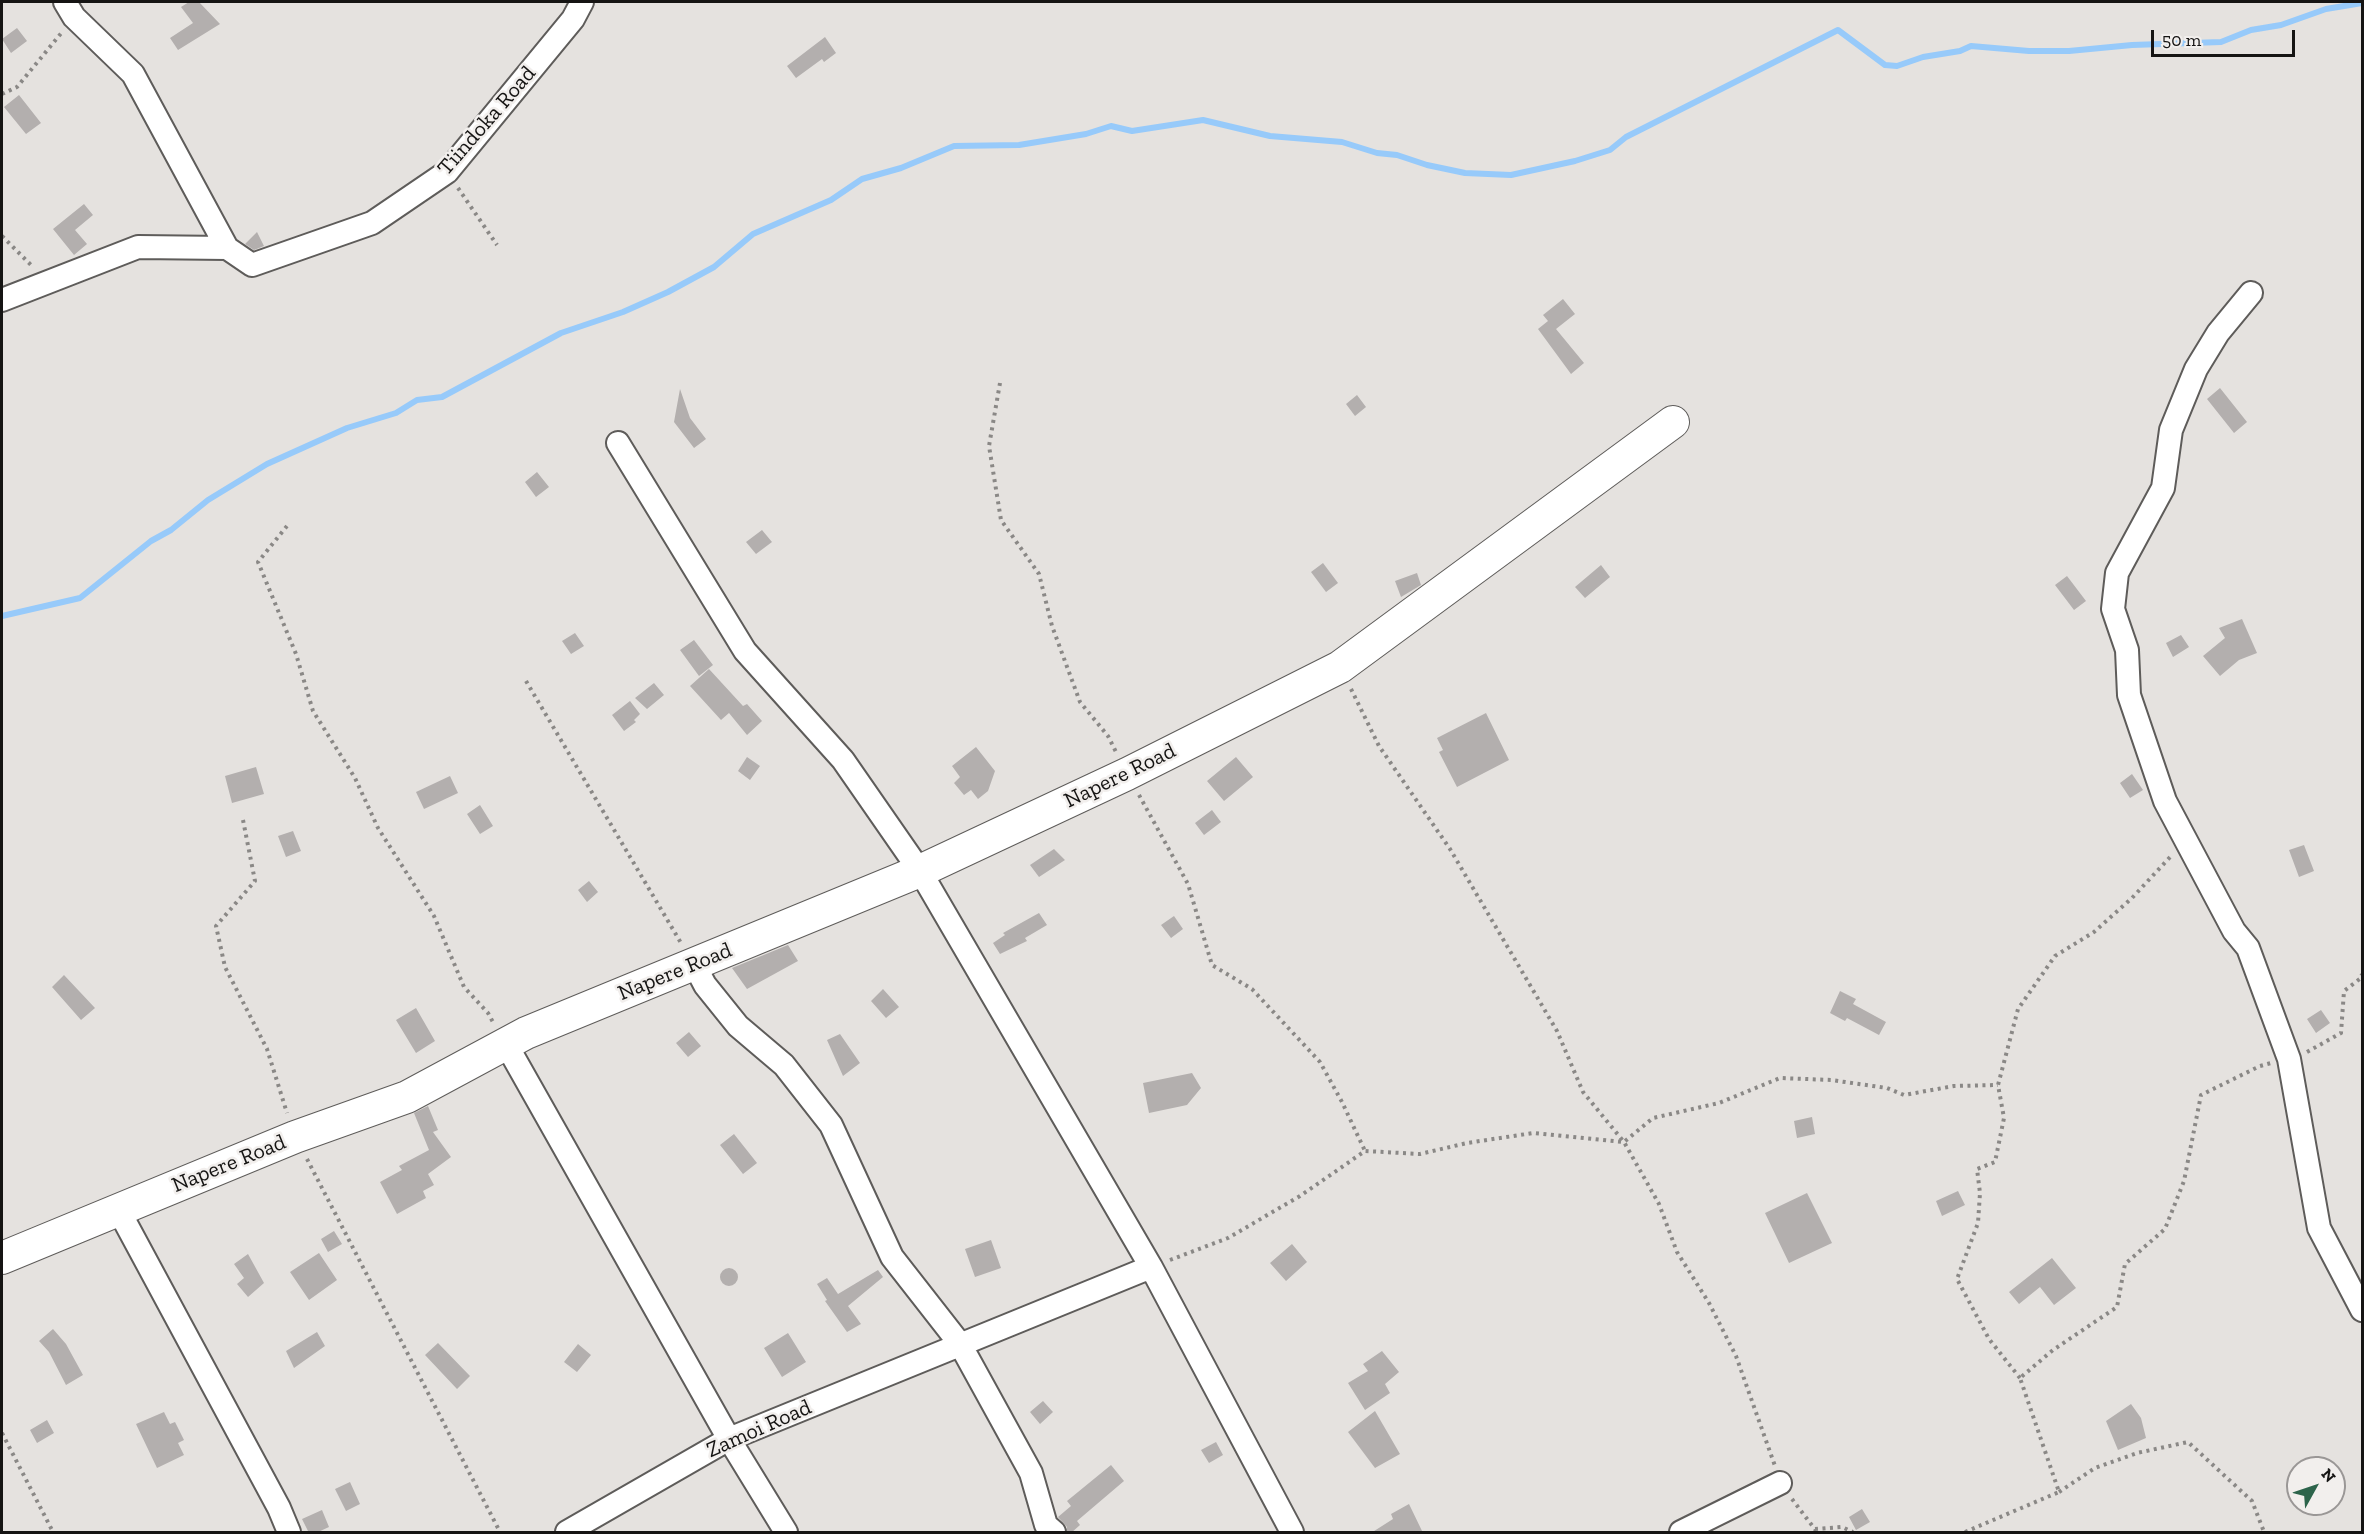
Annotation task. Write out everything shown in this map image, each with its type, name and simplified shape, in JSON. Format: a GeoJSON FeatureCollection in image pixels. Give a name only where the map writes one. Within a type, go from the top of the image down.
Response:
{"type":"FeatureCollection","features":[{"type":"Feature","properties":{"kind":"street","name":"Tiindoka Road"},"geometry":{"type":"LineString","coordinates":[[227,248],[252,266],[372,223],[447,172],[573,19],[582,2]]}},
{"type":"Feature","properties":{"kind":"street"},"geometry":{"type":"LineString","coordinates":[[2,300],[138,247],[227,248],[133,74],[70,9]]}},
{"type":"Feature","properties":{"kind":"street"},"geometry":{"type":"LineString","coordinates":[[2251,292],[2218,333],[2196,369],[2171,430],[2163,488],[2117,573],[2113,609],[2127,650],[2129,695],[2165,801],[2234,931],[2248,948],[2289,1059],[2319,1228],[2362,1310]]}},
{"type":"Feature","properties":{"kind":"street","name":"Napere Road"},"geometry":{"type":"LineString","coordinates":[[2,1258],[295,1137],[407,1097],[526,1033],[920,871],[1127,774],[1340,667],[1673,422]]}},
{"type":"Feature","properties":{"kind":"street"},"geometry":{"type":"LineString","coordinates":[[618,444],[745,651],[843,760],[920,871],[1151,1267],[1292,1533]]}},
{"type":"Feature","properties":{"kind":"street"},"geometry":{"type":"LineString","coordinates":[[694,964],[705,986],[738,1026],[784,1065],[831,1125],[892,1257],[960,1344],[1030,1473],[1046,1525],[1054,1533]]}},
{"type":"Feature","properties":{"kind":"street"},"geometry":{"type":"LineString","coordinates":[[506,1044],[729,1439],[786,1533]]}},
{"type":"Feature","properties":{"kind":"street"},"geometry":{"type":"LineString","coordinates":[[118,1209],[279,1508],[289,1533]]}},
{"type":"Feature","properties":{"kind":"street","name":"Zamoi Road"},"geometry":{"type":"LineString","coordinates":[[567,1533],[729,1439],[1151,1267]]}},
{"type":"Feature","properties":{"kind":"street"},"geometry":{"type":"LineString","coordinates":[[1681,1533],[1780,1483]]}},
{"type":"Feature","properties":{"kind":"path"},"geometry":{"type":"LineString","coordinates":[[2,94],[16,87],[70,9]]}},
{"type":"Feature","properties":{"kind":"path"},"geometry":{"type":"LineString","coordinates":[[447,172],[497,245]]}},
{"type":"Feature","properties":{"kind":"path"},"geometry":{"type":"LineString","coordinates":[[2,236],[48,282]]}},
{"type":"Feature","properties":{"kind":"path"},"geometry":{"type":"LineString","coordinates":[[287,526],[258,562],[296,654],[313,711],[355,778],[378,828],[434,916],[464,987],[488,1013],[506,1044]]}},
{"type":"Feature","properties":{"kind":"path"},"geometry":{"type":"LineString","coordinates":[[1340,667],[1379,746],[1450,849],[1557,1031],[1583,1092],[1624,1142],[1659,1204],[1677,1252],[1709,1303],[1736,1356],[1780,1483],[1816,1531],[1842,1527],[1853,1533]]}},
{"type":"Feature","properties":{"kind":"path"},"geometry":{"type":"LineString","coordinates":[[526,681],[694,964]]}},
{"type":"Feature","properties":{"kind":"path"},"geometry":{"type":"LineString","coordinates":[[243,820],[255,881],[216,926],[225,967],[267,1048],[295,1137],[500,1533]]}},
{"type":"Feature","properties":{"kind":"path"},"geometry":{"type":"LineString","coordinates":[[2059,1492],[2020,1378],[1989,1339],[1957,1279],[1978,1223],[1980,1192],[1977,1169],[1995,1162],[2004,1118],[1998,1085],[2018,1009],[2055,956],[2094,932],[2132,898],[2172,855],[2171,849]]}},
{"type":"Feature","properties":{"kind":"path"},"geometry":{"type":"LineString","coordinates":[[2020,1378],[2053,1350],[2117,1308],[2125,1264],[2165,1229],[2184,1181],[2201,1095],[2260,1066],[2310,1051],[2341,1033],[2344,991],[2361,978],[2362,974]]}},
{"type":"Feature","properties":{"kind":"path"},"geometry":{"type":"LineString","coordinates":[[1151,1267],[1228,1238],[1300,1196],[1365,1151],[1420,1154],[1467,1143],[1533,1134],[1624,1142],[1653,1118],[1719,1103],[1780,1077],[1831,1080],[1887,1088],[1904,1095],[1954,1086],[1998,1085]]}},
{"type":"Feature","properties":{"kind":"path"},"geometry":{"type":"LineString","coordinates":[[2,1433],[53,1533]]}},
{"type":"Feature","properties":{"kind":"path"},"geometry":{"type":"LineString","coordinates":[[1965,1533],[2059,1492],[2095,1468],[2137,1453],[2188,1442],[2252,1501],[2264,1533]]}},
{"type":"Feature","properties":{"kind":"building"},"geometry":{"type":"Polygon","coordinates":[[[189,2],[199,2],[220,24],[178,50],[170,38],[193,23],[181,7],[189,2]]]}},
{"type":"Feature","properties":{"kind":"building"},"geometry":{"type":"Polygon","coordinates":[[[17,28],[27,41],[11,53],[2,39],[17,28]]]}},
{"type":"Feature","properties":{"kind":"building"},"geometry":{"type":"Polygon","coordinates":[[[825,37],[836,53],[824,62],[822,59],[796,78],[787,66],[825,37]]]}},
{"type":"Feature","properties":{"kind":"building"},"geometry":{"type":"Polygon","coordinates":[[[19,95],[41,123],[26,134],[4,107],[19,95]]]}},
{"type":"Feature","properties":{"kind":"building"},"geometry":{"type":"Polygon","coordinates":[[[84,204],[93,215],[75,230],[87,244],[74,255],[53,229],[84,204]]]}},
{"type":"Feature","properties":{"kind":"building"},"geometry":{"type":"Polygon","coordinates":[[[257,232],[264,246],[254,250],[245,244],[257,232]]]}},
{"type":"Feature","properties":{"kind":"building"},"geometry":{"type":"Polygon","coordinates":[[[1563,299],[1575,314],[1556,329],[1584,363],[1571,374],[1538,329],[1548,321],[1543,315],[1563,299]]]}},
{"type":"Feature","properties":{"kind":"building"},"geometry":{"type":"Polygon","coordinates":[[[2220,388],[2247,422],[2234,433],[2207,399],[2220,388]]]}},
{"type":"Feature","properties":{"kind":"building"},"geometry":{"type":"Polygon","coordinates":[[[680,389],[690,418],[706,439],[694,448],[674,422],[680,389]]]}},
{"type":"Feature","properties":{"kind":"building"},"geometry":{"type":"Polygon","coordinates":[[[1357,395],[1366,407],[1355,416],[1346,404],[1357,395]]]}},
{"type":"Feature","properties":{"kind":"building"},"geometry":{"type":"Polygon","coordinates":[[[537,472],[549,487],[536,497],[525,482],[537,472]]]}},
{"type":"Feature","properties":{"kind":"building"},"geometry":{"type":"Polygon","coordinates":[[[762,530],[772,542],[756,554],[746,542],[762,530]]]}},
{"type":"Feature","properties":{"kind":"building"},"geometry":{"type":"Polygon","coordinates":[[[1323,563],[1338,583],[1326,592],[1311,572],[1323,563]]]}},
{"type":"Feature","properties":{"kind":"building"},"geometry":{"type":"Polygon","coordinates":[[[1601,565],[1610,577],[1585,598],[1575,587],[1601,565]]]}},
{"type":"Feature","properties":{"kind":"building"},"geometry":{"type":"Polygon","coordinates":[[[1417,573],[1421,585],[1401,597],[1395,581],[1417,573]]]}},
{"type":"Feature","properties":{"kind":"building"},"geometry":{"type":"Polygon","coordinates":[[[2067,576],[2086,601],[2074,610],[2055,585],[2067,576]]]}},
{"type":"Feature","properties":{"kind":"building"},"geometry":{"type":"Polygon","coordinates":[[[2242,619],[2257,653],[2239,660],[2220,676],[2203,656],[2225,638],[2219,628],[2242,619]]]}},
{"type":"Feature","properties":{"kind":"building"},"geometry":{"type":"Polygon","coordinates":[[[575,633],[584,646],[571,654],[562,641],[575,633]]]}},
{"type":"Feature","properties":{"kind":"building"},"geometry":{"type":"Polygon","coordinates":[[[2181,635],[2189,647],[2173,657],[2166,643],[2181,635]]]}},
{"type":"Feature","properties":{"kind":"building"},"geometry":{"type":"Polygon","coordinates":[[[694,640],[713,665],[699,676],[680,650],[694,640]]]}},
{"type":"Feature","properties":{"kind":"building"},"geometry":{"type":"Polygon","coordinates":[[[709,669],[743,706],[747,704],[762,721],[747,735],[729,713],[721,720],[690,686],[709,669]]]}},
{"type":"Feature","properties":{"kind":"building"},"geometry":{"type":"Polygon","coordinates":[[[654,683],[664,695],[647,709],[635,698],[654,683]]]}},
{"type":"Feature","properties":{"kind":"building"},"geometry":{"type":"Polygon","coordinates":[[[630,701],[640,714],[634,720],[636,722],[624,731],[612,715],[630,701]]]}},
{"type":"Feature","properties":{"kind":"building"},"geometry":{"type":"Polygon","coordinates":[[[1486,713],[1509,760],[1457,787],[1439,752],[1443,750],[1437,738],[1486,713]]]}},
{"type":"Feature","properties":{"kind":"building"},"geometry":{"type":"Polygon","coordinates":[[[976,747],[995,771],[988,791],[978,799],[971,790],[964,795],[954,783],[960,777],[952,766],[976,747]]]}},
{"type":"Feature","properties":{"kind":"building"},"geometry":{"type":"Polygon","coordinates":[[[747,757],[760,766],[750,780],[738,771],[747,757]]]}},
{"type":"Feature","properties":{"kind":"building"},"geometry":{"type":"Polygon","coordinates":[[[1236,757],[1253,777],[1224,801],[1207,781],[1236,757]]]}},
{"type":"Feature","properties":{"kind":"building"},"geometry":{"type":"Polygon","coordinates":[[[256,767],[264,794],[232,803],[225,776],[256,767]]]}},
{"type":"Feature","properties":{"kind":"building"},"geometry":{"type":"Polygon","coordinates":[[[2132,774],[2143,790],[2130,798],[2120,783],[2132,774]]]}},
{"type":"Feature","properties":{"kind":"building"},"geometry":{"type":"Polygon","coordinates":[[[450,776],[458,793],[424,809],[416,792],[450,776]]]}},
{"type":"Feature","properties":{"kind":"building"},"geometry":{"type":"Polygon","coordinates":[[[480,805],[493,826],[480,834],[467,814],[480,805]]]}},
{"type":"Feature","properties":{"kind":"building"},"geometry":{"type":"Polygon","coordinates":[[[1212,810],[1221,822],[1204,835],[1195,823],[1212,810]]]}},
{"type":"Feature","properties":{"kind":"building"},"geometry":{"type":"Polygon","coordinates":[[[293,831],[301,851],[286,857],[278,836],[293,831]]]}},
{"type":"Feature","properties":{"kind":"building"},"geometry":{"type":"Polygon","coordinates":[[[2304,845],[2314,871],[2299,877],[2289,850],[2304,845]]]}},
{"type":"Feature","properties":{"kind":"building"},"geometry":{"type":"Polygon","coordinates":[[[1054,849],[1065,860],[1039,877],[1030,865],[1054,849]]]}},
{"type":"Feature","properties":{"kind":"building"},"geometry":{"type":"Polygon","coordinates":[[[589,881],[598,892],[587,902],[578,890],[589,881]]]}},
{"type":"Feature","properties":{"kind":"building"},"geometry":{"type":"Polygon","coordinates":[[[1039,913],[1047,925],[1025,938],[1027,941],[1000,954],[993,943],[1005,935],[1003,933],[1039,913]]]}},
{"type":"Feature","properties":{"kind":"building"},"geometry":{"type":"Polygon","coordinates":[[[1174,916],[1183,929],[1171,938],[1161,925],[1174,916]]]}},
{"type":"Feature","properties":{"kind":"building"},"geometry":{"type":"Polygon","coordinates":[[[788,945],[798,961],[747,989],[732,968],[788,945]]]}},
{"type":"Feature","properties":{"kind":"building"},"geometry":{"type":"Polygon","coordinates":[[[64,975],[95,1008],[81,1020],[52,987],[64,975]]]}},
{"type":"Feature","properties":{"kind":"building"},"geometry":{"type":"Polygon","coordinates":[[[883,989],[899,1007],[886,1018],[871,1001],[883,989]]]}},
{"type":"Feature","properties":{"kind":"building"},"geometry":{"type":"Polygon","coordinates":[[[1840,991],[1856,999],[1853,1004],[1886,1022],[1879,1035],[1847,1018],[1845,1021],[1830,1013],[1840,991]]]}},
{"type":"Feature","properties":{"kind":"building"},"geometry":{"type":"Polygon","coordinates":[[[416,1008],[435,1041],[416,1053],[396,1020],[416,1008]]]}},
{"type":"Feature","properties":{"kind":"building"},"geometry":{"type":"Polygon","coordinates":[[[2321,1010],[2330,1023],[2316,1033],[2307,1019],[2321,1010]]]}},
{"type":"Feature","properties":{"kind":"building"},"geometry":{"type":"Polygon","coordinates":[[[689,1032],[701,1046],[688,1057],[676,1043],[689,1032]]]}},
{"type":"Feature","properties":{"kind":"building"},"geometry":{"type":"Polygon","coordinates":[[[840,1034],[860,1063],[843,1076],[827,1040],[840,1034]]]}},
{"type":"Feature","properties":{"kind":"building"},"geometry":{"type":"Polygon","coordinates":[[[1192,1073],[1201,1088],[1187,1105],[1149,1113],[1143,1083],[1192,1073]]]}},
{"type":"Feature","properties":{"kind":"building"},"geometry":{"type":"Polygon","coordinates":[[[428,1106],[438,1130],[433,1132],[451,1157],[428,1174],[434,1185],[423,1191],[426,1198],[397,1214],[380,1182],[402,1170],[399,1166],[429,1150],[414,1113],[428,1106]]]}},
{"type":"Feature","properties":{"kind":"building"},"geometry":{"type":"Polygon","coordinates":[[[1812,1117],[1815,1134],[1797,1138],[1794,1121],[1812,1117]]]}},
{"type":"Feature","properties":{"kind":"building"},"geometry":{"type":"Polygon","coordinates":[[[734,1134],[757,1163],[743,1174],[720,1145],[734,1134]]]}},
{"type":"Feature","properties":{"kind":"building"},"geometry":{"type":"Polygon","coordinates":[[[1958,1191],[1965,1205],[1942,1216],[1936,1201],[1958,1191]]]}},
{"type":"Feature","properties":{"kind":"building"},"geometry":{"type":"Polygon","coordinates":[[[1807,1193],[1832,1243],[1789,1263],[1765,1213],[1807,1193]]]}},
{"type":"Feature","properties":{"kind":"building"},"geometry":{"type":"Polygon","coordinates":[[[334,1231],[342,1244],[328,1252],[321,1239],[334,1231]]]}},
{"type":"Feature","properties":{"kind":"building"},"geometry":{"type":"Polygon","coordinates":[[[991,1240],[1001,1268],[975,1277],[965,1249],[991,1240]]]}},
{"type":"Feature","properties":{"kind":"building"},"geometry":{"type":"Polygon","coordinates":[[[1292,1244],[1307,1262],[1286,1281],[1270,1263],[1292,1244]]]}},
{"type":"Feature","properties":{"kind":"building"},"geometry":{"type":"Polygon","coordinates":[[[319,1253],[337,1280],[309,1300],[290,1272],[319,1253]]]}},
{"type":"Feature","properties":{"kind":"building"},"geometry":{"type":"Polygon","coordinates":[[[248,1254],[264,1283],[248,1297],[237,1284],[244,1278],[234,1264],[248,1254]]]}},
{"type":"Feature","properties":{"kind":"building"},"geometry":{"type":"Polygon","coordinates":[[[2052,1258],[2076,1288],[2054,1305],[2040,1287],[2019,1304],[2009,1292],[2052,1258]]]}},
{"type":"Feature","properties":{"kind":"building"},"geometry":{"type":"Polygon","coordinates":[[[729,1268],[735,1271],[738,1277],[735,1283],[729,1286],[723,1283],[720,1277],[723,1271],[729,1268]]]}},
{"type":"Feature","properties":{"kind":"building"},"geometry":{"type":"Polygon","coordinates":[[[878,1270],[883,1277],[848,1306],[861,1324],[847,1332],[825,1301],[827,1300],[817,1284],[827,1278],[838,1294],[878,1270]]]}},
{"type":"Feature","properties":{"kind":"building"},"geometry":{"type":"Polygon","coordinates":[[[53,1329],[66,1344],[83,1375],[66,1385],[49,1352],[39,1341],[53,1329]]]}},
{"type":"Feature","properties":{"kind":"building"},"geometry":{"type":"Polygon","coordinates":[[[317,1332],[325,1346],[294,1368],[286,1351],[317,1332]]]}},
{"type":"Feature","properties":{"kind":"building"},"geometry":{"type":"Polygon","coordinates":[[[788,1333],[806,1362],[782,1377],[764,1348],[788,1333]]]}},
{"type":"Feature","properties":{"kind":"building"},"geometry":{"type":"Polygon","coordinates":[[[438,1343],[470,1376],[457,1389],[425,1355],[438,1343]]]}},
{"type":"Feature","properties":{"kind":"building"},"geometry":{"type":"Polygon","coordinates":[[[578,1344],[591,1355],[577,1372],[564,1362],[578,1344]]]}},
{"type":"Feature","properties":{"kind":"building"},"geometry":{"type":"Polygon","coordinates":[[[1382,1351],[1399,1372],[1385,1384],[1390,1393],[1365,1410],[1348,1383],[1368,1371],[1363,1364],[1382,1351]]]}},
{"type":"Feature","properties":{"kind":"building"},"geometry":{"type":"Polygon","coordinates":[[[1043,1401],[1053,1412],[1040,1424],[1030,1412],[1043,1401]]]}},
{"type":"Feature","properties":{"kind":"building"},"geometry":{"type":"Polygon","coordinates":[[[2131,1404],[2141,1418],[2146,1438],[2118,1450],[2106,1421],[2131,1404]]]}},
{"type":"Feature","properties":{"kind":"building"},"geometry":{"type":"Polygon","coordinates":[[[1375,1411],[1400,1454],[1375,1468],[1348,1432],[1375,1411]]]}},
{"type":"Feature","properties":{"kind":"building"},"geometry":{"type":"Polygon","coordinates":[[[164,1412],[170,1424],[175,1422],[184,1440],[178,1443],[184,1455],[157,1468],[136,1424],[164,1412]]]}},
{"type":"Feature","properties":{"kind":"building"},"geometry":{"type":"Polygon","coordinates":[[[47,1420],[54,1433],[37,1443],[30,1430],[47,1420]]]}},
{"type":"Feature","properties":{"kind":"building"},"geometry":{"type":"Polygon","coordinates":[[[1216,1442],[1223,1455],[1209,1463],[1201,1450],[1216,1442]]]}},
{"type":"Feature","properties":{"kind":"building"},"geometry":{"type":"Polygon","coordinates":[[[1111,1465],[1124,1481],[1077,1521],[1080,1525],[1071,1533],[1067,1533],[1067,1527],[1058,1517],[1071,1506],[1067,1501],[1111,1465]]]}},
{"type":"Feature","properties":{"kind":"building"},"geometry":{"type":"Polygon","coordinates":[[[350,1482],[360,1504],[346,1511],[335,1489],[350,1482]]]}},
{"type":"Feature","properties":{"kind":"building"},"geometry":{"type":"Polygon","coordinates":[[[1409,1504],[1423,1533],[1371,1533],[1393,1519],[1391,1514],[1409,1504]]]}},
{"type":"Feature","properties":{"kind":"building"},"geometry":{"type":"Polygon","coordinates":[[[1862,1509],[1870,1522],[1856,1530],[1849,1517],[1862,1509]]]}},
{"type":"Feature","properties":{"kind":"building"},"geometry":{"type":"Polygon","coordinates":[[[322,1510],[329,1527],[316,1533],[309,1533],[302,1519],[322,1510]]]}},
{"type":"Feature","properties":{"kind":"waterway"},"geometry":{"type":"LineString","coordinates":[[2,616],[80,598],[151,541],[171,530],[208,500],[267,464],[347,428],[396,413],[417,400],[442,397],[561,333],[623,312],[668,292],[714,267],[753,234],[831,200],[862,179],[901,168],[954,146],[1019,145],[1086,134],[1111,126],[1132,131],[1203,120],[1270,136],[1342,142],[1377,153],[1397,155],[1427,165],[1465,173],[1511,175],[1575,161],[1610,150],[1626,137],[1838,30],[1885,65],[1897,66],[1923,57],[1960,51],[1971,46],[2029,51],[2069,51],[2132,45],[2221,42],[2251,30],[2281,25],[2326,9],[2362,3]]}}]}
